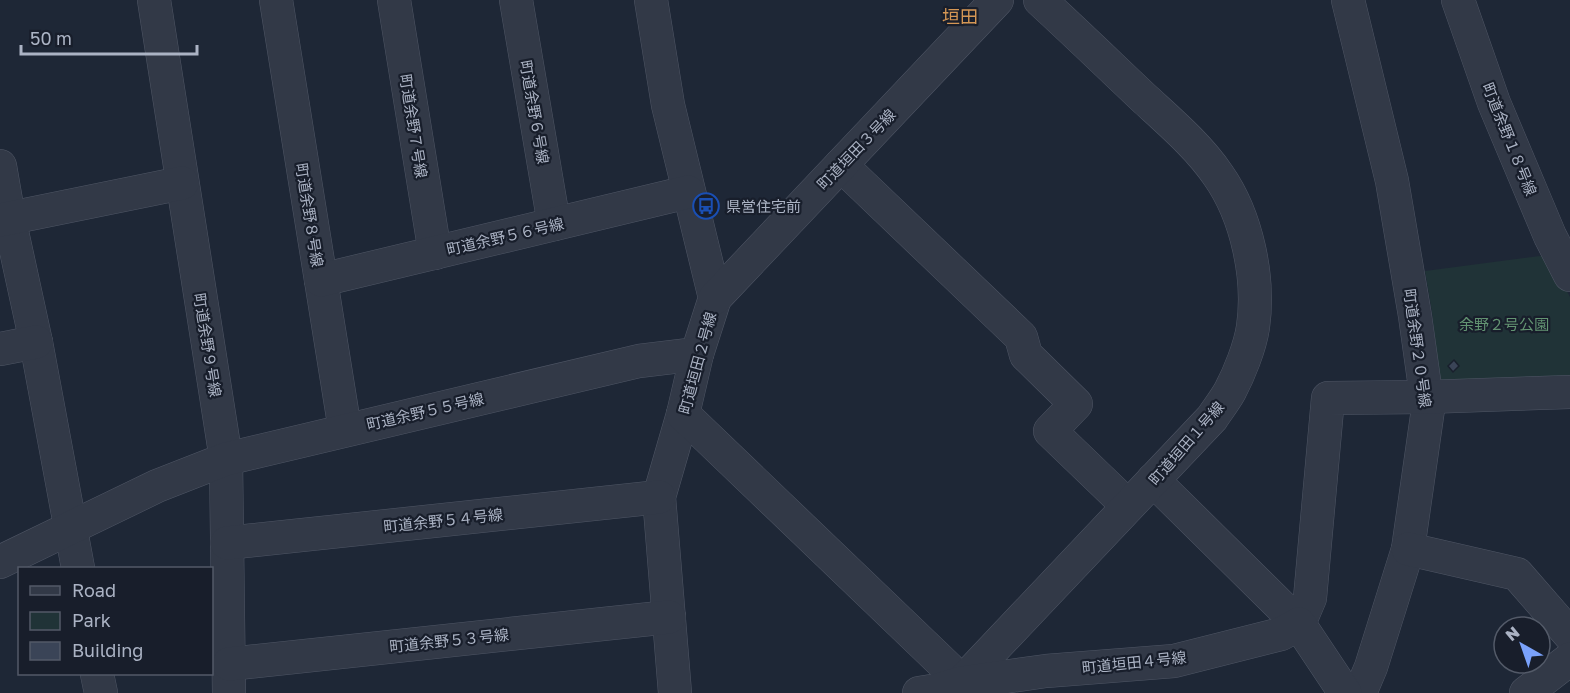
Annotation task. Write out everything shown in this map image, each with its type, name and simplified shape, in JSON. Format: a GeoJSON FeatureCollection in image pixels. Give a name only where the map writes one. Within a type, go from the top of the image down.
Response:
{"type":"FeatureCollection","features":[{"type":"Feature","properties":{"kind":"street","name":"町道余野９号線"},"geometry":{"type":"LineString","coordinates":[[154,0],[226,459],[229,678]]}},
{"type":"Feature","properties":{"kind":"street","name":"町道余野８号線"},"geometry":{"type":"LineString","coordinates":[[276,0],[345,430]]}},
{"type":"Feature","properties":{"kind":"street","name":"町道余野７号線"},"geometry":{"type":"LineString","coordinates":[[394,0],[435,252]]}},
{"type":"Feature","properties":{"kind":"street","name":"町道余野６号線"},"geometry":{"type":"LineString","coordinates":[[516,0],[554,224]]}},
{"type":"Feature","properties":{"kind":"street","name":"町道垣田２号線"},"geometry":{"type":"LineString","coordinates":[[651,0],[668,105],[715,297],[697,354],[683,414],[659,497],[675,693]]}},
{"type":"Feature","properties":{"kind":"street","name":"町道垣田３号線"},"geometry":{"type":"LineString","coordinates":[[715,297],[998,0]]}},
{"type":"Feature","properties":{"kind":"street","name":"町道垣田１号線"},"geometry":{"type":"LineString","coordinates":[[962,688],[1212,417],[1230,391],[1253,328],[1255,296],[1247,238],[1230,194],[1218,174],[1183,134],[1040,0]]}},
{"type":"Feature","properties":{"kind":"street","name":"町道余野２０号線"},"geometry":{"type":"LineString","coordinates":[[1348,0],[1392,181],[1428,409],[1408,549],[1371,667],[1360,693]]}},
{"type":"Feature","properties":{"kind":"street","name":"町道余野１８号線"},"geometry":{"type":"LineString","coordinates":[[1458,0],[1494,104],[1550,236],[1570,275]]}},
{"type":"Feature","properties":{"kind":"street"},"geometry":{"type":"LineString","coordinates":[[841,165],[1021,337],[1026,355],[1076,404],[1050,431],[1128,506]]}},
{"type":"Feature","properties":{"kind":"street"},"geometry":{"type":"LineString","coordinates":[[0,166],[4,219],[36,342],[78,567]]}},
{"type":"Feature","properties":{"kind":"street"},"geometry":{"type":"LineString","coordinates":[[4,219],[182,183]]}},
{"type":"Feature","properties":{"kind":"street","name":"町道余野５６号線"},"geometry":{"type":"LineString","coordinates":[[321,280],[688,192]]}},
{"type":"Feature","properties":{"kind":"street"},"geometry":{"type":"LineString","coordinates":[[0,349],[36,342]]}},
{"type":"Feature","properties":{"kind":"street","name":"町道余野５５号線"},"geometry":{"type":"LineString","coordinates":[[0,562],[157,486],[226,459],[639,361],[697,354]]}},
{"type":"Feature","properties":{"kind":"street"},"geometry":{"type":"LineString","coordinates":[[1299,624],[1310,598],[1328,398],[1426,398],[1570,392]]}},
{"type":"Feature","properties":{"kind":"street"},"geometry":{"type":"LineString","coordinates":[[683,414],[948,668],[962,688]]}},
{"type":"Feature","properties":{"kind":"street"},"geometry":{"type":"LineString","coordinates":[[1153,480],[1299,624],[1345,693]]}},
{"type":"Feature","properties":{"kind":"street","name":"町道余野５４号線"},"geometry":{"type":"LineString","coordinates":[[227,543],[659,497]]}},
{"type":"Feature","properties":{"kind":"street"},"geometry":{"type":"LineString","coordinates":[[1408,549],[1516,574],[1570,635]]}},
{"type":"Feature","properties":{"kind":"street","name":"町道余野５３号線"},"geometry":{"type":"LineString","coordinates":[[229,678],[669,617]]}},
{"type":"Feature","properties":{"kind":"street","name":"町道垣田４号線"},"geometry":{"type":"LineString","coordinates":[[919,693],[962,688],[1046,671],[1174,661],[1281,634],[1299,624]]}},
{"type":"Feature","properties":{"kind":"street"},"geometry":{"type":"LineString","coordinates":[[1526,693],[1570,659]]}},
{"type":"Feature","properties":{"kind":"street"},"geometry":{"type":"LineString","coordinates":[[97,675],[100,693]]}},
{"type":"Feature","properties":{"kind":"green space","name":"余野２号公園"},"geometry":{"type":"Polygon","coordinates":[[[1548,255],[1570,297],[1570,383],[1448,388],[1439,377],[1425,271],[1548,255]]]}},
{"type":"Feature","properties":{"kind":"building"},"geometry":{"type":"Polygon","coordinates":[[[1454,360],[1459,366],[1453,372],[1448,366],[1454,360]]]}},
{"type":"Feature","properties":{"kind":"place","name":"県営住宅前"},"geometry":{"type":"Point","coordinates":[706,206]}},
{"type":"Feature","properties":{"kind":"district","name":"垣田"},"geometry":{"type":"Point","coordinates":[960,16]}}]}
